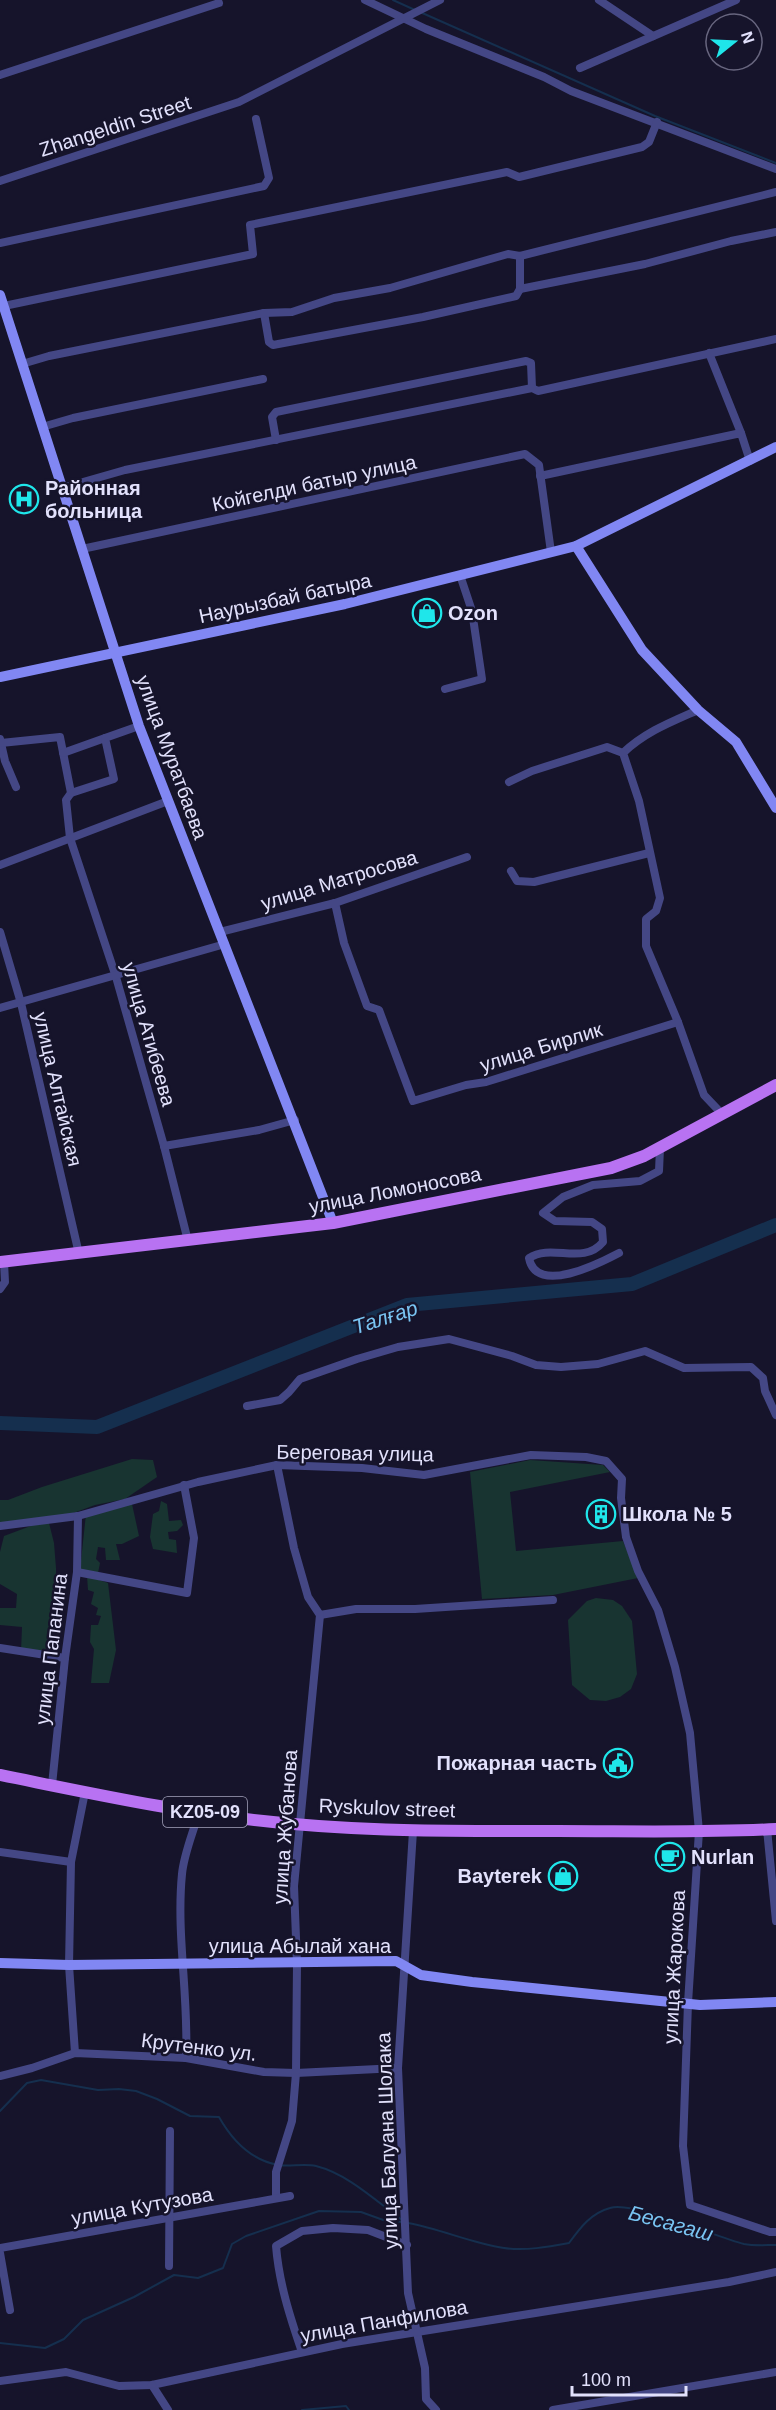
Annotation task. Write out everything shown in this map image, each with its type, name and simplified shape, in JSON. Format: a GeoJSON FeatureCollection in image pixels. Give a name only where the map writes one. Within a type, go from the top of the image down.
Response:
{"type":"FeatureCollection","features":[{"type":"Feature","properties":{"kind":"main road","name":"улица Ломоносова"},"geometry":{"type":"LineString","coordinates":[[2,1262],[333,1223],[611,1168],[660,1148],[776,1085]]}},
{"type":"Feature","properties":{"kind":"main road","name":"Ryskulov street"},"geometry":{"type":"LineString","coordinates":[[0,1775],[85,1792],[301,1825],[413,1831],[772,1829]]}},
{"type":"Feature","properties":{"kind":"street"},"geometry":{"type":"LineString","coordinates":[[365,0],[404,16],[426,29],[544,76],[571,91],[776,169]]}},
{"type":"Feature","properties":{"kind":"street","name":"Zhangeldin Street"},"geometry":{"type":"LineString","coordinates":[[0,181],[239,102],[404,16],[440,0]]}},
{"type":"Feature","properties":{"kind":"street"},"geometry":{"type":"LineString","coordinates":[[599,0],[653,36]]}},
{"type":"Feature","properties":{"kind":"street"},"geometry":{"type":"LineString","coordinates":[[580,68],[736,0]]}},
{"type":"Feature","properties":{"kind":"street"},"geometry":{"type":"LineString","coordinates":[[0,75],[219,3]]}},
{"type":"Feature","properties":{"kind":"street"},"geometry":{"type":"LineString","coordinates":[[0,243],[264,186],[269,178],[256,118]]}},
{"type":"Feature","properties":{"kind":"street"},"geometry":{"type":"LineString","coordinates":[[4,306],[253,254],[250,225],[507,172],[519,177],[642,147],[649,142],[657,122]]}},
{"type":"Feature","properties":{"kind":"street"},"geometry":{"type":"LineString","coordinates":[[22,364],[49,356],[264,312],[292,312],[334,298],[390,288],[508,254],[520,256],[776,192]]}},
{"type":"Feature","properties":{"kind":"street"},"geometry":{"type":"LineString","coordinates":[[520,289],[645,264],[710,246],[776,232]]}},
{"type":"Feature","properties":{"kind":"street"},"geometry":{"type":"LineString","coordinates":[[264,312],[269,342],[273,345],[423,317],[516,296],[520,289],[520,256]]}},
{"type":"Feature","properties":{"kind":"street","name":"улица Муратбаева"},"geometry":{"type":"LineString","coordinates":[[0,295],[140,726],[295,1120],[333,1223]]}},
{"type":"Feature","properties":{"kind":"street"},"geometry":{"type":"LineString","coordinates":[[62,488],[124,470],[532,388],[538,391],[776,339]]}},
{"type":"Feature","properties":{"kind":"street"},"geometry":{"type":"LineString","coordinates":[[709,353],[750,461]]}},
{"type":"Feature","properties":{"kind":"street"},"geometry":{"type":"LineString","coordinates":[[276,440],[272,417],[276,412],[514,363],[525,361],[531,363],[532,388]]}},
{"type":"Feature","properties":{"kind":"street"},"geometry":{"type":"LineString","coordinates":[[42,427],[73,418],[262,379]]}},
{"type":"Feature","properties":{"kind":"street"},"geometry":{"type":"LineString","coordinates":[[551,552],[540,476],[741,433]]}},
{"type":"Feature","properties":{"kind":"street","name":"Наурызбай батыра"},"geometry":{"type":"LineString","coordinates":[[0,677],[345,604],[576,546],[776,447]]}},
{"type":"Feature","properties":{"kind":"street","name":"Койгелди батыр улица"},"geometry":{"type":"LineString","coordinates":[[82,549],[525,454],[539,465],[540,476]]}},
{"type":"Feature","properties":{"kind":"street"},"geometry":{"type":"LineString","coordinates":[[576,546],[642,650],[698,710],[736,742],[776,808]]}},
{"type":"Feature","properties":{"kind":"street"},"geometry":{"type":"LineString","coordinates":[[445,689],[482,679],[472,611],[460,575]]}},
{"type":"Feature","properties":{"kind":"street"},"geometry":{"type":"LineString","coordinates":[[623,753],[636,741],[654,730],[698,710]]}},
{"type":"Feature","properties":{"kind":"street"},"geometry":{"type":"LineString","coordinates":[[16,787],[4,761],[0,740],[60,737],[63,753],[140,726]]}},
{"type":"Feature","properties":{"kind":"street"},"geometry":{"type":"LineString","coordinates":[[71,793],[114,779],[105,738]]}},
{"type":"Feature","properties":{"kind":"street"},"geometry":{"type":"LineString","coordinates":[[508,782],[532,771],[608,747],[623,753],[639,801],[660,898],[656,911],[646,919],[646,946],[678,1022],[704,1095],[723,1115]]}},
{"type":"Feature","properties":{"kind":"street","name":"улица Атибеева"},"geometry":{"type":"LineString","coordinates":[[63,753],[71,793],[66,800],[70,838],[116,977],[164,1146],[188,1241]]}},
{"type":"Feature","properties":{"kind":"street"},"geometry":{"type":"LineString","coordinates":[[0,865],[168,801]]}},
{"type":"Feature","properties":{"kind":"street"},"geometry":{"type":"LineString","coordinates":[[511,872],[517,881],[534,882],[649,853]]}},
{"type":"Feature","properties":{"kind":"street","name":"улица Матросова"},"geometry":{"type":"LineString","coordinates":[[220,932],[335,903],[467,857]]}},
{"type":"Feature","properties":{"kind":"street","name":"улица Бирлик"},"geometry":{"type":"LineString","coordinates":[[335,903],[344,943],[367,1006],[379,1010],[413,1101],[466,1085],[486,1082],[678,1022]]}},
{"type":"Feature","properties":{"kind":"street","name":"улица Алтайская"},"geometry":{"type":"LineString","coordinates":[[0,932],[21,1003],[79,1254]]}},
{"type":"Feature","properties":{"kind":"street"},"geometry":{"type":"LineString","coordinates":[[0,1008],[116,977],[225,944]]}},
{"type":"Feature","properties":{"kind":"street"},"geometry":{"type":"LineString","coordinates":[[164,1146],[259,1130],[295,1120]]}},
{"type":"Feature","properties":{"kind":"street"},"geometry":{"type":"LineString","coordinates":[[619,1253],[565,1275],[554,1276],[538,1272],[530,1265],[529,1258],[534,1255],[588,1254],[598,1248],[603,1242],[602,1229],[592,1222],[555,1221],[543,1213],[563,1197],[593,1185],[640,1180],[659,1171],[660,1148]]}},
{"type":"Feature","properties":{"kind":"street"},"geometry":{"type":"LineString","coordinates":[[0,1289],[5,1282],[2,1262]]}},
{"type":"Feature","properties":{"kind":"street"},"geometry":{"type":"LineString","coordinates":[[247,1406],[280,1400],[300,1379],[357,1359],[398,1347],[449,1339],[536,1365],[561,1367],[598,1364],[645,1351],[684,1368],[751,1367],[763,1378],[765,1391],[776,1415]]}},
{"type":"Feature","properties":{"kind":"street","name":"Береговая улица"},"geometry":{"type":"LineString","coordinates":[[0,1527],[78,1516],[184,1485],[277,1465],[363,1468],[424,1475],[531,1455],[606,1461]]}},
{"type":"Feature","properties":{"kind":"street","name":"улица Жарокова"},"geometry":{"type":"LineString","coordinates":[[606,1461],[622,1479],[621,1498],[626,1537],[638,1571],[658,1610],[675,1667],[690,1733],[699,1831],[688,2003],[683,2146],[690,2205],[776,2232]]}},
{"type":"Feature","properties":{"kind":"street"},"geometry":{"type":"LineString","coordinates":[[277,1465],[294,1548],[308,1597],[320,1615],[356,1609],[415,1609],[553,1600]]}},
{"type":"Feature","properties":{"kind":"street"},"geometry":{"type":"LineString","coordinates":[[77,1572],[187,1593],[194,1538],[184,1485]]}},
{"type":"Feature","properties":{"kind":"street","name":"улица Папанина"},"geometry":{"type":"LineString","coordinates":[[52,1785],[64,1658],[77,1572],[78,1516]]}},
{"type":"Feature","properties":{"kind":"street","name":"улица Жубанова"},"geometry":{"type":"LineString","coordinates":[[276,2198],[276,2172],[292,2121],[296,2073],[297,1964],[294,1886],[320,1615]]}},
{"type":"Feature","properties":{"kind":"street"},"geometry":{"type":"LineString","coordinates":[[0,1648],[64,1658]]}},
{"type":"Feature","properties":{"kind":"street"},"geometry":{"type":"LineString","coordinates":[[75,2053],[69,1965],[71,1862],[85,1792]]}},
{"type":"Feature","properties":{"kind":"street"},"geometry":{"type":"LineString","coordinates":[[186,2058],[188,2023],[182,1965],[182,1872],[200,1811]]}},
{"type":"Feature","properties":{"kind":"street"},"geometry":{"type":"LineString","coordinates":[[772,1829],[776,1922]]}},
{"type":"Feature","properties":{"kind":"street","name":"улица Балуана Шолака"},"geometry":{"type":"LineString","coordinates":[[413,1831],[398,2068],[408,2293],[425,2368],[426,2399],[436,2410]]}},
{"type":"Feature","properties":{"kind":"street"},"geometry":{"type":"LineString","coordinates":[[0,1852],[71,1862]]}},
{"type":"Feature","properties":{"kind":"street","name":"улица Абылай хана"},"geometry":{"type":"LineString","coordinates":[[0,1964],[182,1965],[396,1961],[421,1975],[472,1982],[700,2005],[776,2002]]}},
{"type":"Feature","properties":{"kind":"street","name":"Крутенко ул."},"geometry":{"type":"LineString","coordinates":[[0,2076],[75,2053],[186,2058],[264,2072],[296,2073],[398,2068]]}},
{"type":"Feature","properties":{"kind":"street"},"geometry":{"type":"LineString","coordinates":[[169,2266],[170,2131]]}},
{"type":"Feature","properties":{"kind":"street","name":"улица Кутузова"},"geometry":{"type":"LineString","coordinates":[[0,2248],[290,2196]]}},
{"type":"Feature","properties":{"kind":"street"},"geometry":{"type":"LineString","coordinates":[[302,2352],[286,2302],[276,2246],[302,2231],[333,2228],[368,2230],[407,2245]]}},
{"type":"Feature","properties":{"kind":"street"},"geometry":{"type":"LineString","coordinates":[[0,2253],[10,2310]]}},
{"type":"Feature","properties":{"kind":"street","name":"улица Панфилова"},"geometry":{"type":"LineString","coordinates":[[0,2381],[66,2372],[119,2386],[152,2385],[302,2352],[417,2331],[729,2282],[776,2272]]}},
{"type":"Feature","properties":{"kind":"street"},"geometry":{"type":"LineString","coordinates":[[552,2410],[776,2372]]}},
{"type":"Feature","properties":{"kind":"street"},"geometry":{"type":"LineString","coordinates":[[152,2385],[168,2410]]}},
{"type":"Feature","properties":{"kind":"green space"},"geometry":{"type":"Polygon","coordinates":[[[132,1459],[153,1460],[157,1477],[125,1499],[95,1505],[60,1518],[0,1526],[0,1500],[8,1500],[132,1459]]]}},
{"type":"Feature","properties":{"kind":"green space"},"geometry":{"type":"Polygon","coordinates":[[[530,1460],[603,1465],[610,1472],[510,1492],[516,1551],[623,1541],[638,1578],[553,1595],[482,1599],[470,1472],[530,1460]]]}},
{"type":"Feature","properties":{"kind":"green space"},"geometry":{"type":"Polygon","coordinates":[[[161,1501],[167,1504],[169,1521],[181,1520],[183,1525],[177,1531],[168,1532],[169,1539],[176,1540],[177,1553],[153,1549],[150,1537],[153,1514],[159,1511],[161,1501]]]}},
{"type":"Feature","properties":{"kind":"green space"},"geometry":{"type":"Polygon","coordinates":[[[132,1504],[139,1536],[122,1544],[116,1544],[120,1560],[106,1560],[105,1548],[98,1547],[96,1559],[100,1563],[98,1573],[80,1570],[86,1514],[132,1504]]]}},
{"type":"Feature","properties":{"kind":"green space"},"geometry":{"type":"Polygon","coordinates":[[[49,1523],[54,1543],[56,1580],[50,1611],[49,1640],[60,1641],[59,1652],[21,1651],[22,1627],[0,1625],[0,1608],[16,1608],[17,1594],[0,1584],[0,1552],[4,1536],[36,1524],[49,1523]]]}},
{"type":"Feature","properties":{"kind":"green space"},"geometry":{"type":"Polygon","coordinates":[[[87,1576],[108,1583],[116,1650],[109,1683],[91,1683],[94,1649],[90,1642],[91,1625],[98,1625],[101,1616],[96,1615],[98,1608],[91,1604],[94,1592],[88,1590],[87,1576]]]}},
{"type":"Feature","properties":{"kind":"green space"},"geometry":{"type":"Polygon","coordinates":[[[596,1598],[613,1600],[622,1606],[632,1621],[637,1674],[631,1689],[620,1697],[606,1701],[590,1700],[572,1685],[568,1620],[587,1601],[596,1598]]]}},
{"type":"Feature","properties":{"kind":"waterway"},"geometry":{"type":"LineString","coordinates":[[393,0],[415,10]]}},
{"type":"Feature","properties":{"kind":"waterway"},"geometry":{"type":"LineString","coordinates":[[420,12],[655,116],[776,163]]}},
{"type":"Feature","properties":{"kind":"waterway","name":"Талғар"},"geometry":{"type":"LineString","coordinates":[[0,1423],[97,1427],[407,1305],[632,1284],[776,1225]]}},
{"type":"Feature","properties":{"kind":"waterway"},"geometry":{"type":"LineString","coordinates":[[0,2111],[27,2083],[41,2080],[98,2090],[136,2091],[190,2116],[219,2117],[236,2141],[259,2159],[278,2165],[311,2165],[339,2175],[402,2220]]}},
{"type":"Feature","properties":{"kind":"waterway","name":"Бесагаш"},"geometry":{"type":"LineString","coordinates":[[408,2223],[492,2246],[528,2249],[569,2243],[597,2213],[610,2208],[622,2207],[656,2214],[744,2244],[776,2245]]}},
{"type":"Feature","properties":{"kind":"waterway"},"geometry":{"type":"LineString","coordinates":[[0,2343],[45,2348],[64,2339],[83,2320],[134,2297],[174,2275],[198,2278],[223,2268],[232,2244],[246,2236],[319,2211],[361,2212],[386,2221],[403,2222]]}},
{"type":"Feature","properties":{"kind":"waterway"},"geometry":{"type":"LineString","coordinates":[[302,2410],[346,2406],[349,2410]]}},
{"type":"Feature","properties":{"kind":"place","name":"Районная больница"},"geometry":{"type":"Point","coordinates":[24,499]}},
{"type":"Feature","properties":{"kind":"place","name":"Ozon"},"geometry":{"type":"Point","coordinates":[427,613]}},
{"type":"Feature","properties":{"kind":"place","name":"Школа № 5"},"geometry":{"type":"Point","coordinates":[601,1514]}},
{"type":"Feature","properties":{"kind":"place","name":"Пожарная часть"},"geometry":{"type":"Point","coordinates":[618,1763]}},
{"type":"Feature","properties":{"kind":"place","name":"Nurlan"},"geometry":{"type":"Point","coordinates":[670,1857]}},
{"type":"Feature","properties":{"kind":"place","name":"Bayterek"},"geometry":{"type":"Point","coordinates":[563,1876]}}]}
